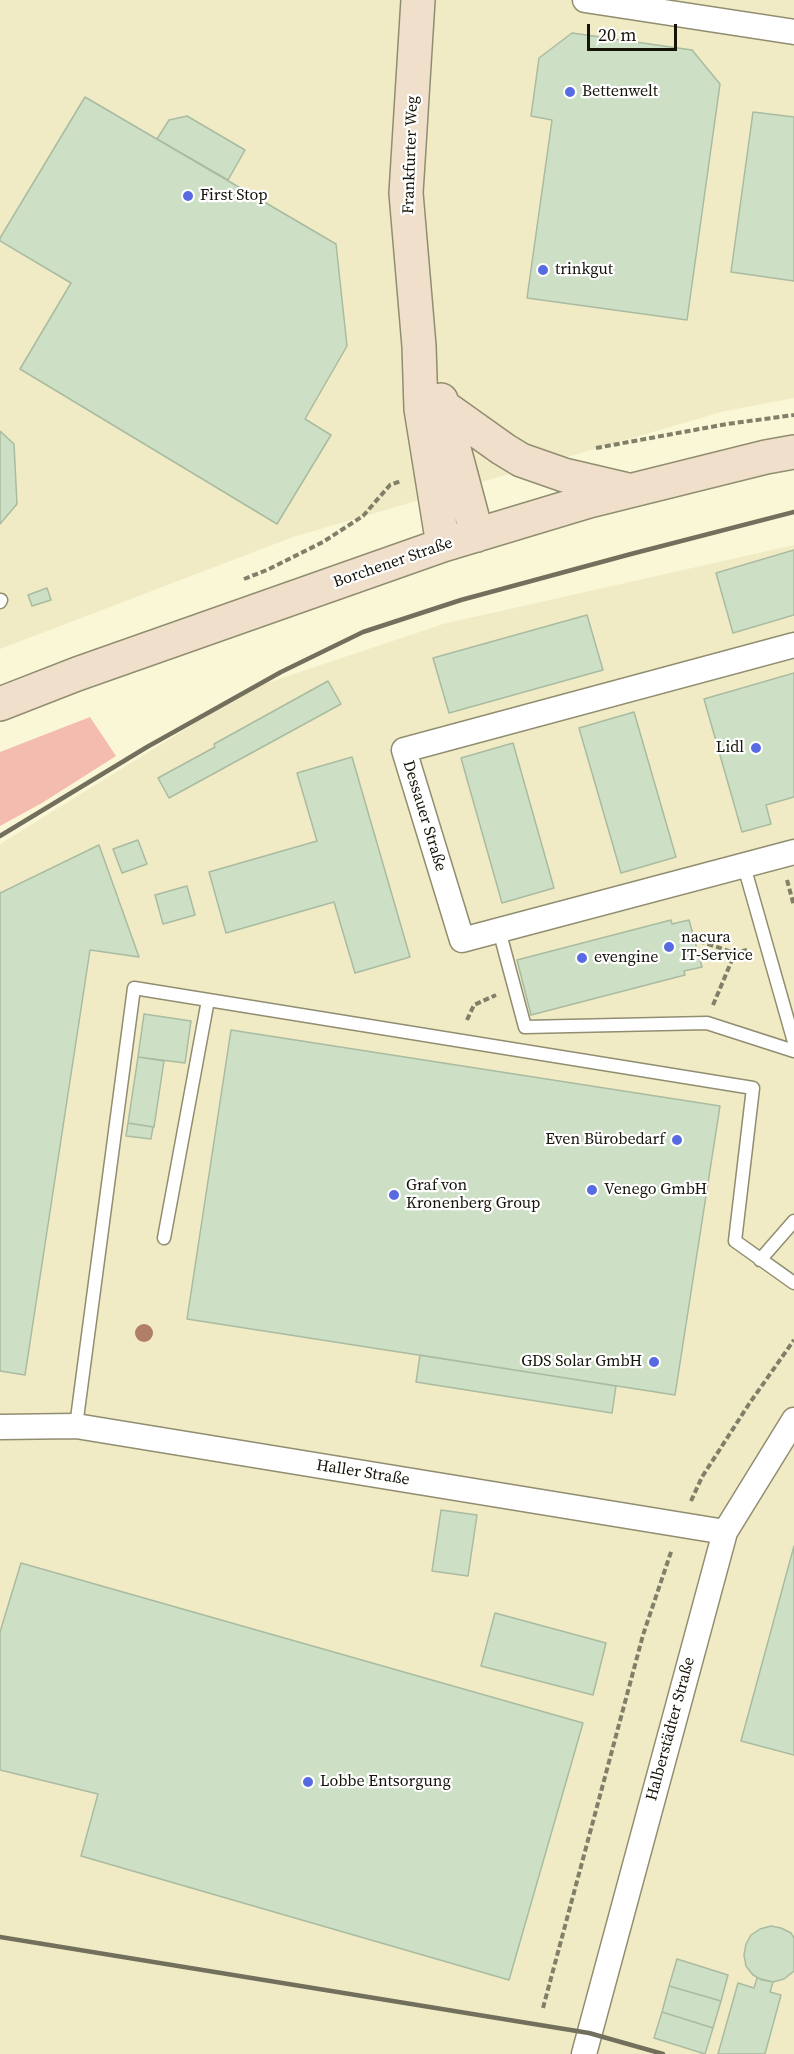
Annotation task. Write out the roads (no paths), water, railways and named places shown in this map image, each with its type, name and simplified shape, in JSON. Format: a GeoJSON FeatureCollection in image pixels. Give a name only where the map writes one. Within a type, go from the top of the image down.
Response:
{"type":"FeatureCollection","features":[{"type":"Feature","properties":{"kind":"main road","name":"Frankfurter Weg"},"geometry":{"type":"LineString","coordinates":[[418,0],[406,193],[419,346],[420,409],[443,545]]}},
{"type":"Feature","properties":{"kind":"main road","name":"Frankfurter Weg"},"geometry":{"type":"LineString","coordinates":[[419,346],[444,407],[477,535]]}},
{"type":"Feature","properties":{"kind":"main road"},"geometry":{"type":"LineString","coordinates":[[444,407],[521,460],[564,475],[629,490]]}},
{"type":"Feature","properties":{"kind":"main road","name":"Borchener Straße"},"geometry":{"type":"LineString","coordinates":[[0,704],[77,674],[443,545],[629,490],[794,452]]}},
{"type":"Feature","properties":{"kind":"street"},"geometry":{"type":"LineString","coordinates":[[585,0],[794,32]]}},
{"type":"Feature","properties":{"kind":"street","name":"Dessauer Straße"},"geometry":{"type":"LineString","coordinates":[[794,645],[404,750],[462,940],[794,852]]}},
{"type":"Feature","properties":{"kind":"street","name":"Halberstädter Straße"},"geometry":{"type":"LineString","coordinates":[[584,2054],[725,1532],[794,1420]]}},
{"type":"Feature","properties":{"kind":"street","name":"Haller Straße"},"geometry":{"type":"LineString","coordinates":[[0,1427],[76,1426],[725,1532]]}},
{"type":"Feature","properties":{"kind":"lane"},"geometry":{"type":"LineString","coordinates":[[744,866],[794,1042]]}},
{"type":"Feature","properties":{"kind":"lane"},"geometry":{"type":"LineString","coordinates":[[500,930],[525,1028],[707,1023],[794,1051]]}},
{"type":"Feature","properties":{"kind":"lane"},"geometry":{"type":"LineString","coordinates":[[76,1426],[134,988],[753,1088],[735,1241],[794,1283]]}},
{"type":"Feature","properties":{"kind":"lane"},"geometry":{"type":"LineString","coordinates":[[164,1238],[208,1000]]}},
{"type":"Feature","properties":{"kind":"lane"},"geometry":{"type":"LineString","coordinates":[[760,1260],[794,1221]]}},
{"type":"Feature","properties":{"kind":"railway"},"geometry":{"type":"LineString","coordinates":[[0,836],[147,747],[281,672],[363,632],[461,600],[794,512]]}},
{"type":"Feature","properties":{"kind":"railway"},"geometry":{"type":"LineString","coordinates":[[0,1937],[589,2033],[663,2054]]}},
{"type":"Feature","properties":{"kind":"place","name":"Bettenwelt"},"geometry":{"type":"Point","coordinates":[570,92]}},
{"type":"Feature","properties":{"kind":"place","name":"First Stop"},"geometry":{"type":"Point","coordinates":[188,196]}},
{"type":"Feature","properties":{"kind":"place","name":"trinkgut"},"geometry":{"type":"Point","coordinates":[543,270]}},
{"type":"Feature","properties":{"kind":"place","name":"Lidl"},"geometry":{"type":"Point","coordinates":[756,748]}},
{"type":"Feature","properties":{"kind":"place","name":"nacura IT-Service"},"geometry":{"type":"Point","coordinates":[669,947]}},
{"type":"Feature","properties":{"kind":"place","name":"evengine"},"geometry":{"type":"Point","coordinates":[582,958]}},
{"type":"Feature","properties":{"kind":"place","name":"Even Bürobedarf"},"geometry":{"type":"Point","coordinates":[677,1140]}},
{"type":"Feature","properties":{"kind":"place","name":"Venego GmbH"},"geometry":{"type":"Point","coordinates":[592,1190]}},
{"type":"Feature","properties":{"kind":"place","name":"Graf von Kronenberg Group"},"geometry":{"type":"Point","coordinates":[394,1195]}},
{"type":"Feature","properties":{"kind":"place","name":"GDS Solar GmbH"},"geometry":{"type":"Point","coordinates":[654,1362]}},
{"type":"Feature","properties":{"kind":"place","name":"Lobbe Entsorgung"},"geometry":{"type":"Point","coordinates":[308,1782]}}]}
